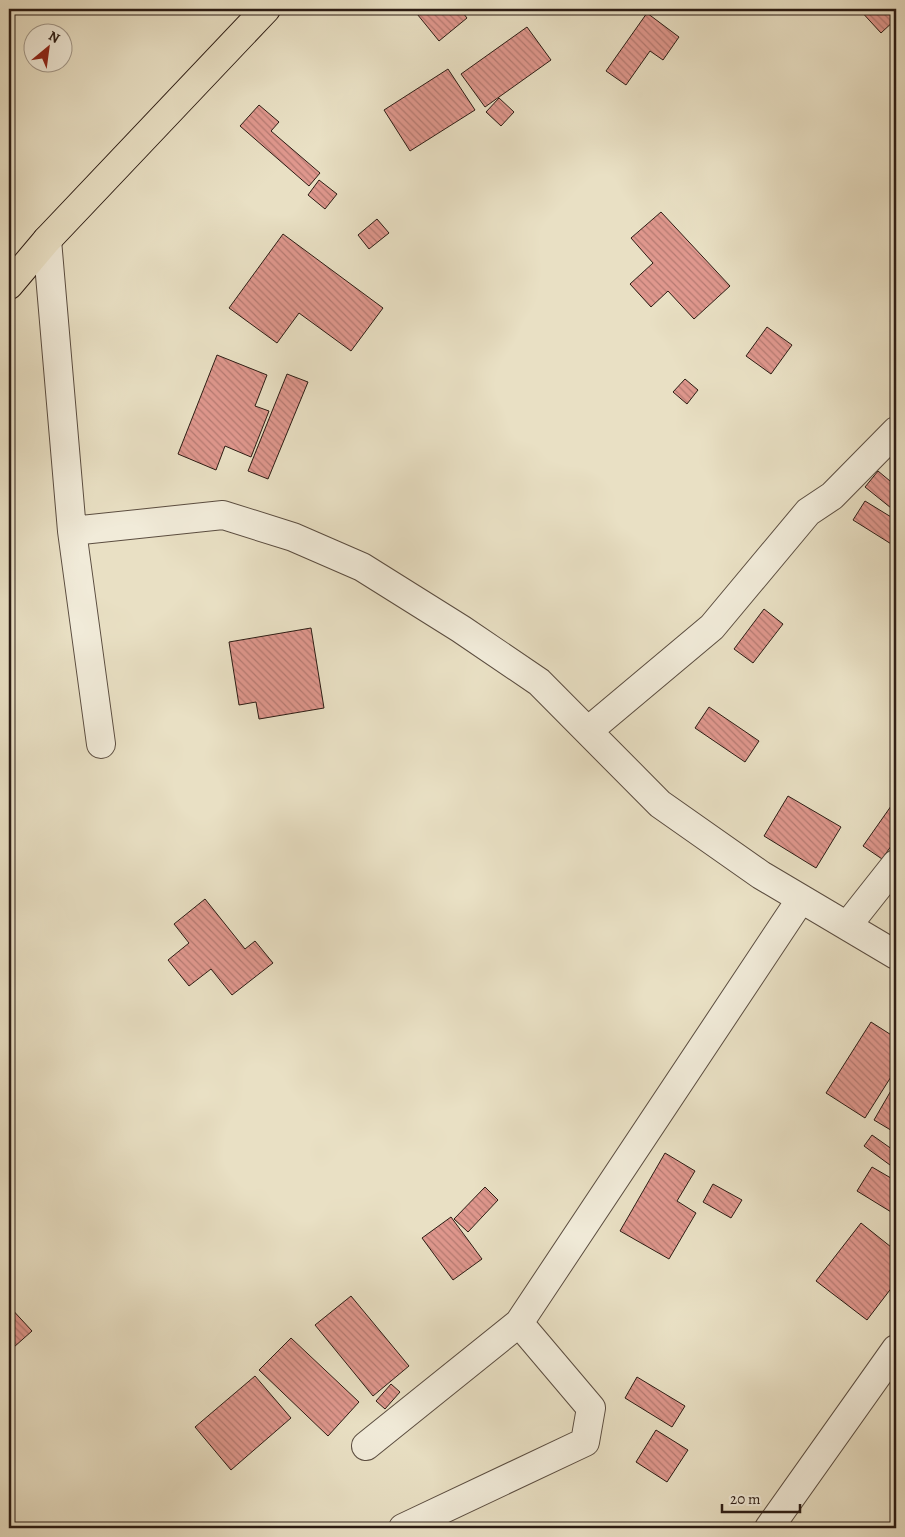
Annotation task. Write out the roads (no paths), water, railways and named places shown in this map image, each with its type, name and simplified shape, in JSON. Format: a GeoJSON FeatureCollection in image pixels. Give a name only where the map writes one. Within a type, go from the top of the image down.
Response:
{"type":"FeatureCollection","features":[{"type":"Feature","properties":{"kind":"main road"},"geometry":{"type":"LineString","coordinates":[[9,285],[47,240],[266,9]]}},
{"type":"Feature","properties":{"kind":"street"},"geometry":{"type":"LineString","coordinates":[[47,240],[72,531],[101,744]]}},
{"type":"Feature","properties":{"kind":"street"},"geometry":{"type":"LineString","coordinates":[[588,731],[712,627],[808,512],[832,496],[896,431]]}},
{"type":"Feature","properties":{"kind":"street"},"geometry":{"type":"LineString","coordinates":[[72,531],[223,515],[293,536],[362,567],[461,629],[539,682],[660,804],[760,875],[896,955]]}},
{"type":"Feature","properties":{"kind":"street"},"geometry":{"type":"LineString","coordinates":[[847,926],[896,864]]}},
{"type":"Feature","properties":{"kind":"street"},"geometry":{"type":"LineString","coordinates":[[366,1446],[519,1323],[801,899]]}},
{"type":"Feature","properties":{"kind":"street"},"geometry":{"type":"LineString","coordinates":[[403,1528],[585,1442],[591,1408],[519,1323]]}},
{"type":"Feature","properties":{"kind":"street"},"geometry":{"type":"LineString","coordinates":[[768,1528],[896,1349]]}}]}
